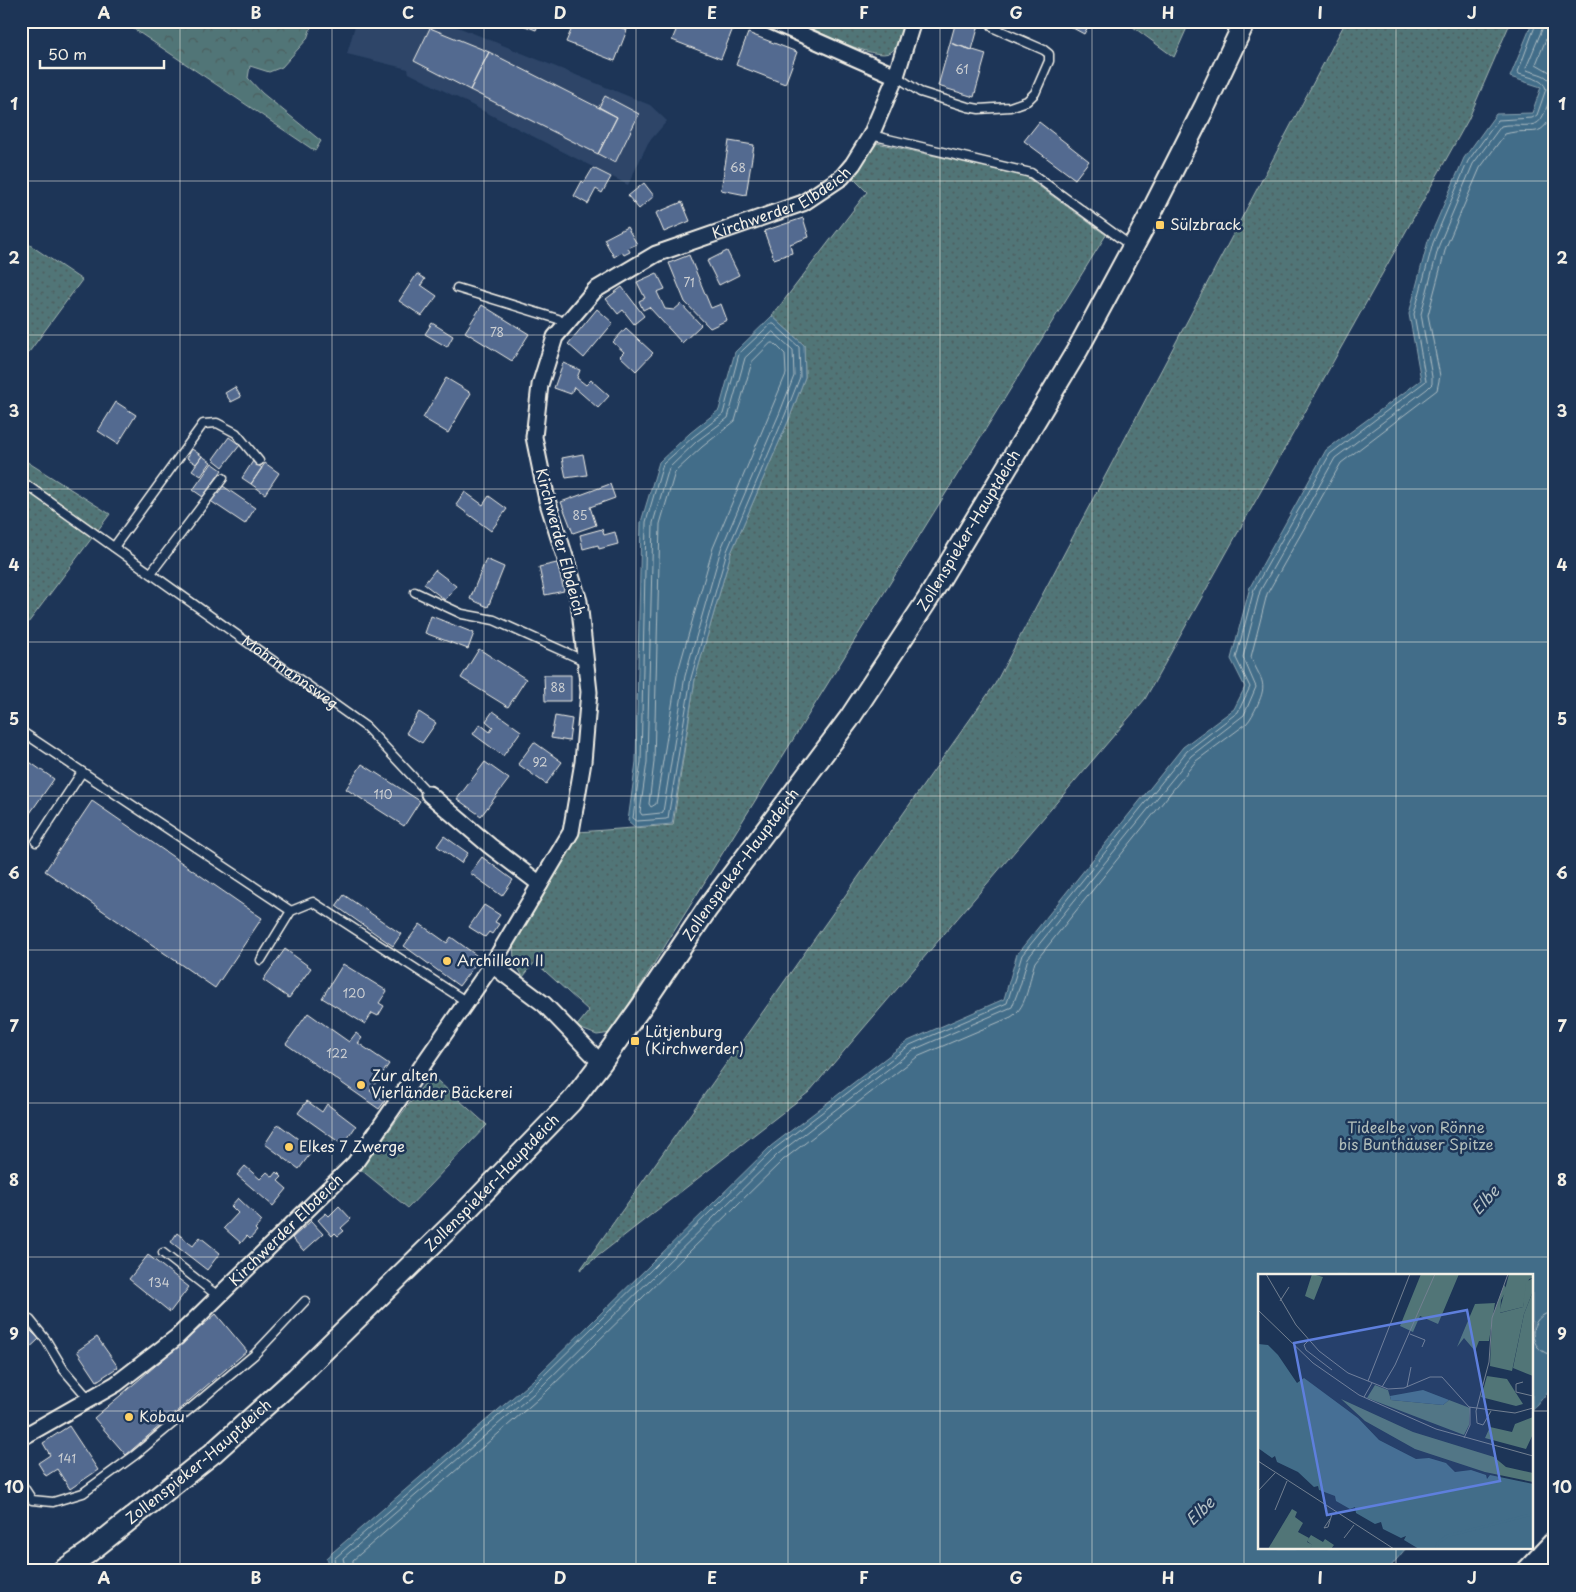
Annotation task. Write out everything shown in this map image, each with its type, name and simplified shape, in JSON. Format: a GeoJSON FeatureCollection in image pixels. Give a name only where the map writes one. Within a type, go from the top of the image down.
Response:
{"type":"FeatureCollection","features":[{"type":"Feature","properties":{"kind":"street"},"geometry":{"type":"LineString","coordinates":[[771,21],[896,76]]}},
{"type":"Feature","properties":{"kind":"street","name":"Kirchwerder Elbdeich"},"geometry":{"type":"LineString","coordinates":[[21,1438],[116,1384],[177,1336],[355,1163],[492,965],[571,832],[583,762],[589,692],[579,601],[547,500],[534,437],[540,385],[555,337],[596,290],[656,254],[802,203],[842,177],[853,164],[871,135],[896,76],[913,21]]}},
{"type":"Feature","properties":{"kind":"street","name":"Zollenspieker-Hauptdeich"},"geometry":{"type":"LineString","coordinates":[[62,1571],[88,1553],[213,1453],[296,1378],[478,1199],[571,1102],[601,1063],[642,1007],[708,909],[849,719],[928,600],[1078,349],[1133,248],[1205,106],[1245,21]]}},
{"type":"Feature","properties":{"kind":"street","name":"Mohrmannsweg"},"geometry":{"type":"LineString","coordinates":[[429,794],[490,846],[540,884]]}},
{"type":"Feature","properties":{"kind":"street"},"geometry":{"type":"LineString","coordinates":[[492,965],[544,1004],[601,1063]]}},
{"type":"Feature","properties":{"kind":"street"},"geometry":{"type":"LineString","coordinates":[[1527,1571],[1555,1541]]}},
{"type":"Feature","properties":{"kind":"lane"},"geometry":{"type":"LineString","coordinates":[[896,76],[920,92],[968,107],[993,109],[1010,107],[1027,101],[1035,92],[1049,61],[1049,54],[994,28],[989,21]]}},
{"type":"Feature","properties":{"kind":"lane"},"geometry":{"type":"LineString","coordinates":[[871,135],[1031,173],[1133,248]]}},
{"type":"Feature","properties":{"kind":"lane"},"geometry":{"type":"LineString","coordinates":[[457,288],[558,319],[565,325]]}},
{"type":"Feature","properties":{"kind":"lane"},"geometry":{"type":"LineString","coordinates":[[114,547],[202,424],[218,424],[236,433],[259,461]]}},
{"type":"Feature","properties":{"kind":"lane"},"geometry":{"type":"LineString","coordinates":[[151,573],[223,478]]}},
{"type":"Feature","properties":{"kind":"lane","name":"Mohrmannsweg"},"geometry":{"type":"LineString","coordinates":[[21,481],[366,727],[429,794]]}},
{"type":"Feature","properties":{"kind":"lane"},"geometry":{"type":"LineString","coordinates":[[415,592],[462,614],[494,620],[585,661]]}},
{"type":"Feature","properties":{"kind":"lane"},"geometry":{"type":"LineString","coordinates":[[21,731],[291,911]]}},
{"type":"Feature","properties":{"kind":"lane"},"geometry":{"type":"LineString","coordinates":[[36,842],[82,772]]}},
{"type":"Feature","properties":{"kind":"lane"},"geometry":{"type":"LineString","coordinates":[[260,960],[291,911],[313,902],[467,1002]]}},
{"type":"Feature","properties":{"kind":"lane"},"geometry":{"type":"LineString","coordinates":[[163,1252],[218,1296]]}},
{"type":"Feature","properties":{"kind":"lane"},"geometry":{"type":"LineString","coordinates":[[21,1483],[32,1500],[53,1502],[83,1493],[135,1455],[254,1355],[305,1301]]}},
{"type":"Feature","properties":{"kind":"lane"},"geometry":{"type":"LineString","coordinates":[[30,1320],[39,1330],[64,1370],[89,1399]]}},
{"type":"Feature","properties":{"kind":"shaded area"},"geometry":{"type":"Polygon","coordinates":[[[359,21],[443,21],[650,105],[667,121],[648,143],[628,185],[409,73],[408,69],[347,54],[354,29],[359,21]]]}},
{"type":"Feature","properties":{"kind":"green space"},"geometry":{"type":"Polygon","coordinates":[[[122,21],[313,21],[307,39],[282,67],[269,72],[250,66],[248,78],[262,93],[321,141],[315,151],[122,21]]]}},
{"type":"Feature","properties":{"kind":"green space"},"geometry":{"type":"Polygon","coordinates":[[[802,21],[906,21],[897,46],[891,52],[884,54],[873,53],[847,44],[801,23],[802,21]]]}},
{"type":"Feature","properties":{"kind":"green space"},"geometry":{"type":"Polygon","coordinates":[[[1125,21],[1190,21],[1174,57],[1125,21]]]}},
{"type":"Feature","properties":{"kind":"green space"},"geometry":{"type":"Polygon","coordinates":[[[1346,21],[1511,21],[1468,120],[1145,699],[809,1092],[580,1270],[995,684],[1346,21]]]}},
{"type":"Feature","properties":{"kind":"green space"},"geometry":{"type":"Polygon","coordinates":[[[877,143],[1025,176],[1106,235],[611,1033],[597,1035],[576,1027],[589,1011],[535,962],[523,977],[514,960],[513,944],[578,832],[673,825],[695,679],[731,553],[790,417],[805,377],[804,345],[772,316],[867,192],[853,178],[877,143]]]}},
{"type":"Feature","properties":{"kind":"green space"},"geometry":{"type":"Polygon","coordinates":[[[21,239],[82,280],[21,363],[21,239]]]}},
{"type":"Feature","properties":{"kind":"green space"},"geometry":{"type":"Polygon","coordinates":[[[21,458],[110,514],[28,623],[21,618],[21,458]]]}},
{"type":"Feature","properties":{"kind":"green space"},"geometry":{"type":"Polygon","coordinates":[[[431,1075],[487,1125],[408,1208],[360,1169],[431,1075]]]}},
{"type":"Feature","properties":{"kind":"water","name":"Elbe"},"geometry":{"type":"Polygon","coordinates":[[[1533,21],[1555,21],[1555,1330],[1551,1332],[1555,1343],[1555,1383],[1534,1409],[1534,1274],[1258,1274],[1258,1550],[1404,1550],[1387,1571],[336,1571],[326,1558],[533,1380],[771,1146],[908,1041],[1004,999],[1017,954],[1183,747],[1234,709],[1245,687],[1231,659],[1250,587],[1326,450],[1421,380],[1409,314],[1428,241],[1464,158],[1496,114],[1532,113],[1541,87],[1510,77],[1533,21]]]}},
{"type":"Feature","properties":{"kind":"water"},"geometry":{"type":"Polygon","coordinates":[[[772,316],[804,345],[805,377],[790,417],[731,553],[695,679],[672,824],[635,827],[628,821],[636,762],[641,522],[659,462],[690,433],[719,410],[735,352],[772,316]]]}},
{"type":"Feature","properties":{"kind":"building"},"geometry":{"type":"Polygon","coordinates":[[[512,21],[540,21],[536,30],[512,21]]]}},
{"type":"Feature","properties":{"kind":"building"},"geometry":{"type":"Polygon","coordinates":[[[575,21],[605,21],[627,30],[615,61],[566,42],[575,21]]]}},
{"type":"Feature","properties":{"kind":"building"},"geometry":{"type":"Polygon","coordinates":[[[680,21],[716,21],[733,28],[721,59],[672,40],[680,21]]]}},
{"type":"Feature","properties":{"kind":"building"},"geometry":{"type":"Polygon","coordinates":[[[956,21],[980,21],[972,50],[950,43],[956,21]]]}},
{"type":"Feature","properties":{"kind":"building"},"geometry":{"type":"Polygon","coordinates":[[[1060,21],[1091,21],[1084,34],[1060,21]]]}},
{"type":"Feature","properties":{"kind":"building"},"geometry":{"type":"Polygon","coordinates":[[[430,28],[489,52],[470,90],[414,61],[430,28]]]}},
{"type":"Feature","properties":{"kind":"building"},"geometry":{"type":"Polygon","coordinates":[[[748,33],[797,52],[785,84],[736,65],[748,33]]]}},
{"type":"Feature","properties":{"kind":"building"},"geometry":{"type":"Polygon","coordinates":[[[950,43],[986,54],[974,97],[938,86],[950,43]]]}},
{"type":"Feature","properties":{"kind":"building"},"geometry":{"type":"Polygon","coordinates":[[[489,52],[617,117],[598,154],[470,90],[489,52]]]}},
{"type":"Feature","properties":{"kind":"building"},"geometry":{"type":"Polygon","coordinates":[[[605,96],[639,114],[615,163],[598,154],[617,117],[599,107],[605,96]]]}},
{"type":"Feature","properties":{"kind":"building"},"geometry":{"type":"Polygon","coordinates":[[[1039,122],[1089,161],[1075,179],[1024,141],[1039,122]]]}},
{"type":"Feature","properties":{"kind":"building"},"geometry":{"type":"Polygon","coordinates":[[[729,141],[754,145],[746,195],[721,190],[729,141]]]}},
{"type":"Feature","properties":{"kind":"building"},"geometry":{"type":"Polygon","coordinates":[[[593,168],[611,177],[602,193],[596,189],[588,204],[574,196],[582,181],[584,183],[593,168]]]}},
{"type":"Feature","properties":{"kind":"building"},"geometry":{"type":"Polygon","coordinates":[[[644,183],[654,196],[639,209],[628,196],[644,183]]]}},
{"type":"Feature","properties":{"kind":"building"},"geometry":{"type":"Polygon","coordinates":[[[682,202],[690,221],[664,232],[656,213],[682,202]]]}},
{"type":"Feature","properties":{"kind":"building"},"geometry":{"type":"Polygon","coordinates":[[[803,218],[809,237],[790,244],[792,253],[774,259],[764,231],[803,218]]]}},
{"type":"Feature","properties":{"kind":"building"},"geometry":{"type":"Polygon","coordinates":[[[627,227],[637,244],[628,248],[630,252],[624,255],[622,252],[614,257],[604,239],[627,227]]]}},
{"type":"Feature","properties":{"kind":"building"},"geometry":{"type":"Polygon","coordinates":[[[727,251],[739,275],[719,285],[707,261],[727,251]]]}},
{"type":"Feature","properties":{"kind":"building"},"geometry":{"type":"Polygon","coordinates":[[[689,255],[711,308],[721,304],[727,320],[710,328],[685,302],[669,263],[689,255]]]}},
{"type":"Feature","properties":{"kind":"building"},"geometry":{"type":"Polygon","coordinates":[[[657,273],[665,289],[657,292],[665,309],[674,310],[681,304],[701,325],[682,343],[649,307],[643,310],[639,301],[645,298],[637,282],[657,273]]]}},
{"type":"Feature","properties":{"kind":"building"},"geometry":{"type":"Polygon","coordinates":[[[417,274],[425,279],[421,285],[437,296],[422,316],[399,301],[417,274]]]}},
{"type":"Feature","properties":{"kind":"building"},"geometry":{"type":"Polygon","coordinates":[[[622,287],[644,316],[634,324],[623,310],[618,314],[606,299],[622,287]]]}},
{"type":"Feature","properties":{"kind":"building"},"geometry":{"type":"Polygon","coordinates":[[[482,305],[529,334],[512,361],[465,332],[482,305]]]}},
{"type":"Feature","properties":{"kind":"building"},"geometry":{"type":"Polygon","coordinates":[[[597,309],[613,323],[584,358],[568,344],[597,309]]]}},
{"type":"Feature","properties":{"kind":"building"},"geometry":{"type":"Polygon","coordinates":[[[432,323],[453,336],[447,347],[425,334],[432,323]]]}},
{"type":"Feature","properties":{"kind":"building"},"geometry":{"type":"Polygon","coordinates":[[[626,328],[653,353],[636,371],[620,356],[624,352],[613,342],[626,328]]]}},
{"type":"Feature","properties":{"kind":"building"},"geometry":{"type":"Polygon","coordinates":[[[563,363],[580,370],[577,378],[586,385],[591,380],[609,396],[598,408],[574,387],[571,394],[554,388],[563,363]]]}},
{"type":"Feature","properties":{"kind":"building"},"geometry":{"type":"Polygon","coordinates":[[[446,378],[471,393],[448,433],[423,418],[446,378]]]}},
{"type":"Feature","properties":{"kind":"building"},"geometry":{"type":"Polygon","coordinates":[[[235,387],[241,397],[231,402],[225,393],[235,387]]]}},
{"type":"Feature","properties":{"kind":"building"},"geometry":{"type":"Polygon","coordinates":[[[116,402],[136,415],[118,444],[98,431],[116,402]]]}},
{"type":"Feature","properties":{"kind":"building"},"geometry":{"type":"Polygon","coordinates":[[[229,437],[240,445],[223,467],[213,459],[229,437]]]}},
{"type":"Feature","properties":{"kind":"building"},"geometry":{"type":"Polygon","coordinates":[[[192,449],[202,456],[196,464],[187,458],[192,449]]]}},
{"type":"Feature","properties":{"kind":"building"},"geometry":{"type":"Polygon","coordinates":[[[583,454],[587,475],[566,478],[562,458],[583,454]]]}},
{"type":"Feature","properties":{"kind":"building"},"geometry":{"type":"Polygon","coordinates":[[[202,456],[211,462],[201,476],[192,470],[202,456]]]}},
{"type":"Feature","properties":{"kind":"building"},"geometry":{"type":"Polygon","coordinates":[[[253,461],[262,468],[251,484],[242,478],[253,461]]]}},
{"type":"Feature","properties":{"kind":"building"},"geometry":{"type":"Polygon","coordinates":[[[212,463],[222,470],[203,497],[193,490],[212,463]]]}},
{"type":"Feature","properties":{"kind":"building"},"geometry":{"type":"Polygon","coordinates":[[[265,463],[279,473],[265,494],[251,484],[265,463]]]}},
{"type":"Feature","properties":{"kind":"building"},"geometry":{"type":"Polygon","coordinates":[[[220,484],[255,508],[245,524],[209,500],[220,484]]]}},
{"type":"Feature","properties":{"kind":"building"},"geometry":{"type":"Polygon","coordinates":[[[610,484],[615,498],[590,507],[596,525],[573,533],[561,502],[610,484]]]}},
{"type":"Feature","properties":{"kind":"building"},"geometry":{"type":"Polygon","coordinates":[[[465,492],[483,505],[489,496],[507,509],[491,531],[456,505],[465,492]]]}},
{"type":"Feature","properties":{"kind":"building"},"geometry":{"type":"Polygon","coordinates":[[[602,529],[604,535],[615,532],[618,544],[599,549],[598,545],[583,549],[580,535],[602,529]]]}},
{"type":"Feature","properties":{"kind":"building"},"geometry":{"type":"Polygon","coordinates":[[[486,559],[504,567],[488,607],[470,599],[486,559]]]}},
{"type":"Feature","properties":{"kind":"building"},"geometry":{"type":"Polygon","coordinates":[[[557,563],[564,591],[545,595],[539,567],[557,563]]]}},
{"type":"Feature","properties":{"kind":"building"},"geometry":{"type":"Polygon","coordinates":[[[435,570],[456,586],[445,600],[424,584],[435,570]]]}},
{"type":"Feature","properties":{"kind":"building"},"geometry":{"type":"Polygon","coordinates":[[[431,616],[474,633],[468,649],[425,633],[431,616]]]}},
{"type":"Feature","properties":{"kind":"building"},"geometry":{"type":"Polygon","coordinates":[[[479,649],[526,679],[508,707],[461,678],[479,649]]]}},
{"type":"Feature","properties":{"kind":"building"},"geometry":{"type":"Polygon","coordinates":[[[544,675],[571,675],[571,701],[545,701],[544,675]]]}},
{"type":"Feature","properties":{"kind":"building"},"geometry":{"type":"Polygon","coordinates":[[[493,711],[521,731],[503,756],[473,734],[480,724],[490,732],[493,727],[486,721],[493,711]]]}},
{"type":"Feature","properties":{"kind":"building"},"geometry":{"type":"Polygon","coordinates":[[[419,712],[436,723],[422,743],[406,733],[419,712]]]}},
{"type":"Feature","properties":{"kind":"building"},"geometry":{"type":"Polygon","coordinates":[[[555,716],[572,719],[569,741],[551,738],[555,716]]]}},
{"type":"Feature","properties":{"kind":"building"},"geometry":{"type":"Polygon","coordinates":[[[534,742],[562,762],[546,784],[518,764],[534,742]]]}},
{"type":"Feature","properties":{"kind":"building"},"geometry":{"type":"Polygon","coordinates":[[[21,756],[54,779],[21,826],[21,756]]]}},
{"type":"Feature","properties":{"kind":"building"},"geometry":{"type":"Polygon","coordinates":[[[485,762],[509,779],[481,816],[457,799],[485,762]]]}},
{"type":"Feature","properties":{"kind":"building"},"geometry":{"type":"Polygon","coordinates":[[[362,764],[420,801],[404,826],[346,789],[362,764]]]}},
{"type":"Feature","properties":{"kind":"building"},"geometry":{"type":"Polygon","coordinates":[[[92,801],[262,918],[215,988],[45,871],[92,801]]]}},
{"type":"Feature","properties":{"kind":"building"},"geometry":{"type":"Polygon","coordinates":[[[444,836],[468,853],[461,863],[437,846],[444,836]]]}},
{"type":"Feature","properties":{"kind":"building"},"geometry":{"type":"Polygon","coordinates":[[[482,857],[513,880],[502,896],[470,873],[482,857]]]}},
{"type":"Feature","properties":{"kind":"building"},"geometry":{"type":"Polygon","coordinates":[[[344,895],[401,934],[393,946],[336,906],[344,895]]]}},
{"type":"Feature","properties":{"kind":"building"},"geometry":{"type":"Polygon","coordinates":[[[484,905],[500,915],[495,922],[499,924],[492,934],[489,932],[485,937],[469,927],[484,905]]]}},
{"type":"Feature","properties":{"kind":"building"},"geometry":{"type":"Polygon","coordinates":[[[420,924],[447,943],[451,937],[480,958],[459,986],[404,946],[420,924]]]}},
{"type":"Feature","properties":{"kind":"building"},"geometry":{"type":"Polygon","coordinates":[[[285,949],[311,968],[289,998],[263,980],[285,949]]]}},
{"type":"Feature","properties":{"kind":"building"},"geometry":{"type":"Polygon","coordinates":[[[343,964],[387,991],[379,1003],[384,1006],[378,1016],[372,1013],[365,1024],[322,998],[343,964]]]}},
{"type":"Feature","properties":{"kind":"building"},"geometry":{"type":"Polygon","coordinates":[[[308,1013],[349,1042],[356,1033],[362,1038],[358,1043],[389,1064],[370,1091],[385,1101],[379,1109],[286,1044],[308,1013]]]}},
{"type":"Feature","properties":{"kind":"building"},"geometry":{"type":"Polygon","coordinates":[[[307,1101],[322,1112],[327,1104],[356,1126],[343,1145],[298,1113],[307,1101]]]}},
{"type":"Feature","properties":{"kind":"building","name":"Elkes 7 Zwerge"},"geometry":{"type":"Polygon","coordinates":[[[278,1124],[313,1150],[299,1169],[265,1144],[278,1124]]]}},
{"type":"Feature","properties":{"kind":"building"},"geometry":{"type":"Polygon","coordinates":[[[245,1166],[260,1179],[267,1172],[273,1177],[277,1172],[282,1177],[278,1181],[287,1189],[273,1206],[237,1175],[245,1166]]]}},
{"type":"Feature","properties":{"kind":"building"},"geometry":{"type":"Polygon","coordinates":[[[238,1198],[262,1221],[250,1239],[247,1236],[241,1243],[224,1228],[238,1213],[231,1206],[238,1198]]]}},
{"type":"Feature","properties":{"kind":"building"},"geometry":{"type":"Polygon","coordinates":[[[339,1206],[351,1219],[341,1228],[344,1231],[338,1236],[335,1233],[332,1236],[318,1220],[326,1213],[329,1216],[339,1206]]]}},
{"type":"Feature","properties":{"kind":"building"},"geometry":{"type":"Polygon","coordinates":[[[311,1221],[323,1234],[304,1251],[292,1238],[311,1221]]]}},
{"type":"Feature","properties":{"kind":"building"},"geometry":{"type":"Polygon","coordinates":[[[177,1233],[193,1246],[200,1237],[220,1253],[207,1270],[171,1242],[177,1233]]]}},
{"type":"Feature","properties":{"kind":"building"},"geometry":{"type":"Polygon","coordinates":[[[148,1255],[189,1287],[170,1312],[129,1279],[148,1255]]]}},
{"type":"Feature","properties":{"kind":"building"},"geometry":{"type":"Polygon","coordinates":[[[216,1314],[247,1351],[126,1455],[94,1418],[216,1314]]]}},
{"type":"Feature","properties":{"kind":"building"},"geometry":{"type":"Polygon","coordinates":[[[21,1321],[39,1339],[21,1356],[21,1321]]]}},
{"type":"Feature","properties":{"kind":"building"},"geometry":{"type":"Polygon","coordinates":[[[97,1337],[118,1367],[97,1381],[77,1351],[97,1337]]]}},
{"type":"Feature","properties":{"kind":"building"},"geometry":{"type":"Polygon","coordinates":[[[69,1426],[98,1470],[70,1489],[57,1469],[46,1476],[38,1463],[50,1455],[43,1443],[69,1426]]]}},
{"type":"Feature","properties":{"kind":"place","name":"Sülzbrack"},"geometry":{"type":"Point","coordinates":[1160,225]}},
{"type":"Feature","properties":{"kind":"place","name":"Archilleon II"},"geometry":{"type":"Point","coordinates":[447,961]}},
{"type":"Feature","properties":{"kind":"place","name":"Lütjenburg (Kirchwerder)"},"geometry":{"type":"Point","coordinates":[635,1041]}},
{"type":"Feature","properties":{"kind":"place","name":"Zur alten Vierländer Bäckerei"},"geometry":{"type":"Point","coordinates":[361,1085]}},
{"type":"Feature","properties":{"kind":"place","name":"Elkes 7 Zwerge"},"geometry":{"type":"Point","coordinates":[289,1147]}},
{"type":"Feature","properties":{"kind":"place","name":"Kobau"},"geometry":{"type":"Point","coordinates":[129,1417]}},
{"type":"Feature","properties":{"kind":"park label","name":"Tideelbe von Rönne bis Bunthäuser Spitze"},"geometry":{"type":"Point","coordinates":[1416,1136]}}]}
